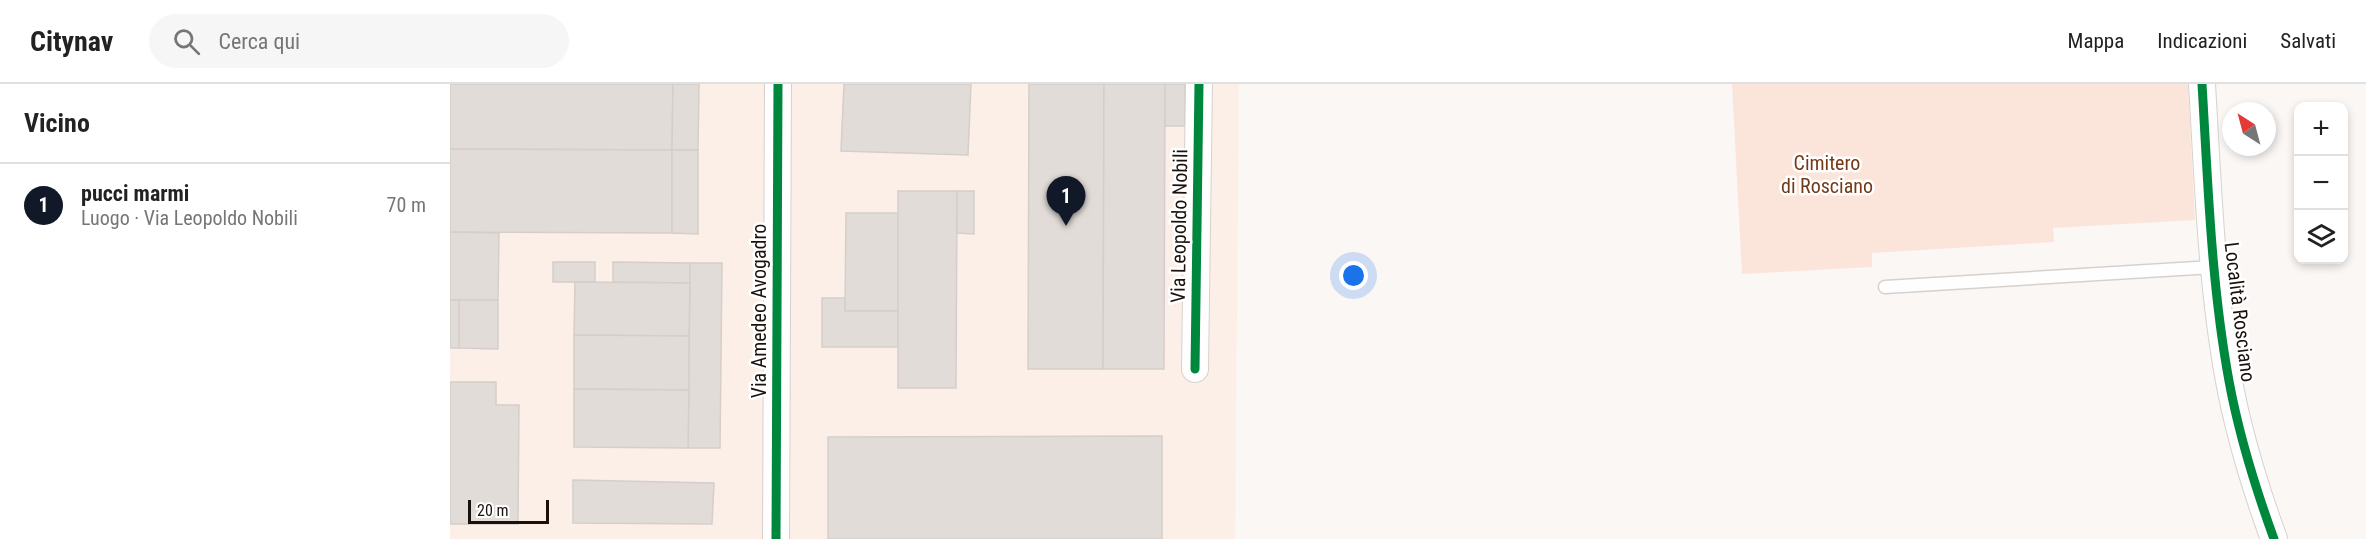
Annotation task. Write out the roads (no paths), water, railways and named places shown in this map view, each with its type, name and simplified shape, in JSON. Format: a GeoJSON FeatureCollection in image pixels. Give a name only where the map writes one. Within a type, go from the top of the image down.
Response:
{"type":"FeatureCollection","features":[{"type":"Feature","properties":{"kind":"street","name":"Via Amedeo Avogadro"},"geometry":{"type":"LineString","coordinates":[[776,539],[778,84]]}},
{"type":"Feature","properties":{"kind":"street","name":"Via Leopoldo Nobili"},"geometry":{"type":"LineString","coordinates":[[1195,369],[1199,84]]}},
{"type":"Feature","properties":{"kind":"street","name":"Località Rosciano"},"geometry":{"type":"LineString","coordinates":[[2202,84],[2213,267],[2229,381],[2253,481],[2274,539]]}},
{"type":"Feature","properties":{"kind":"lane"},"geometry":{"type":"LineString","coordinates":[[1885,287],[2213,267]]}},
{"type":"Feature","properties":{"kind":"place","name":"pucci marmi"},"geometry":{"type":"Point","coordinates":[1066,226]}},
{"type":"Feature","properties":{"kind":"park label","name":"Cimitero di Rosciano"},"geometry":{"type":"Point","coordinates":[1827,174]}}]}
